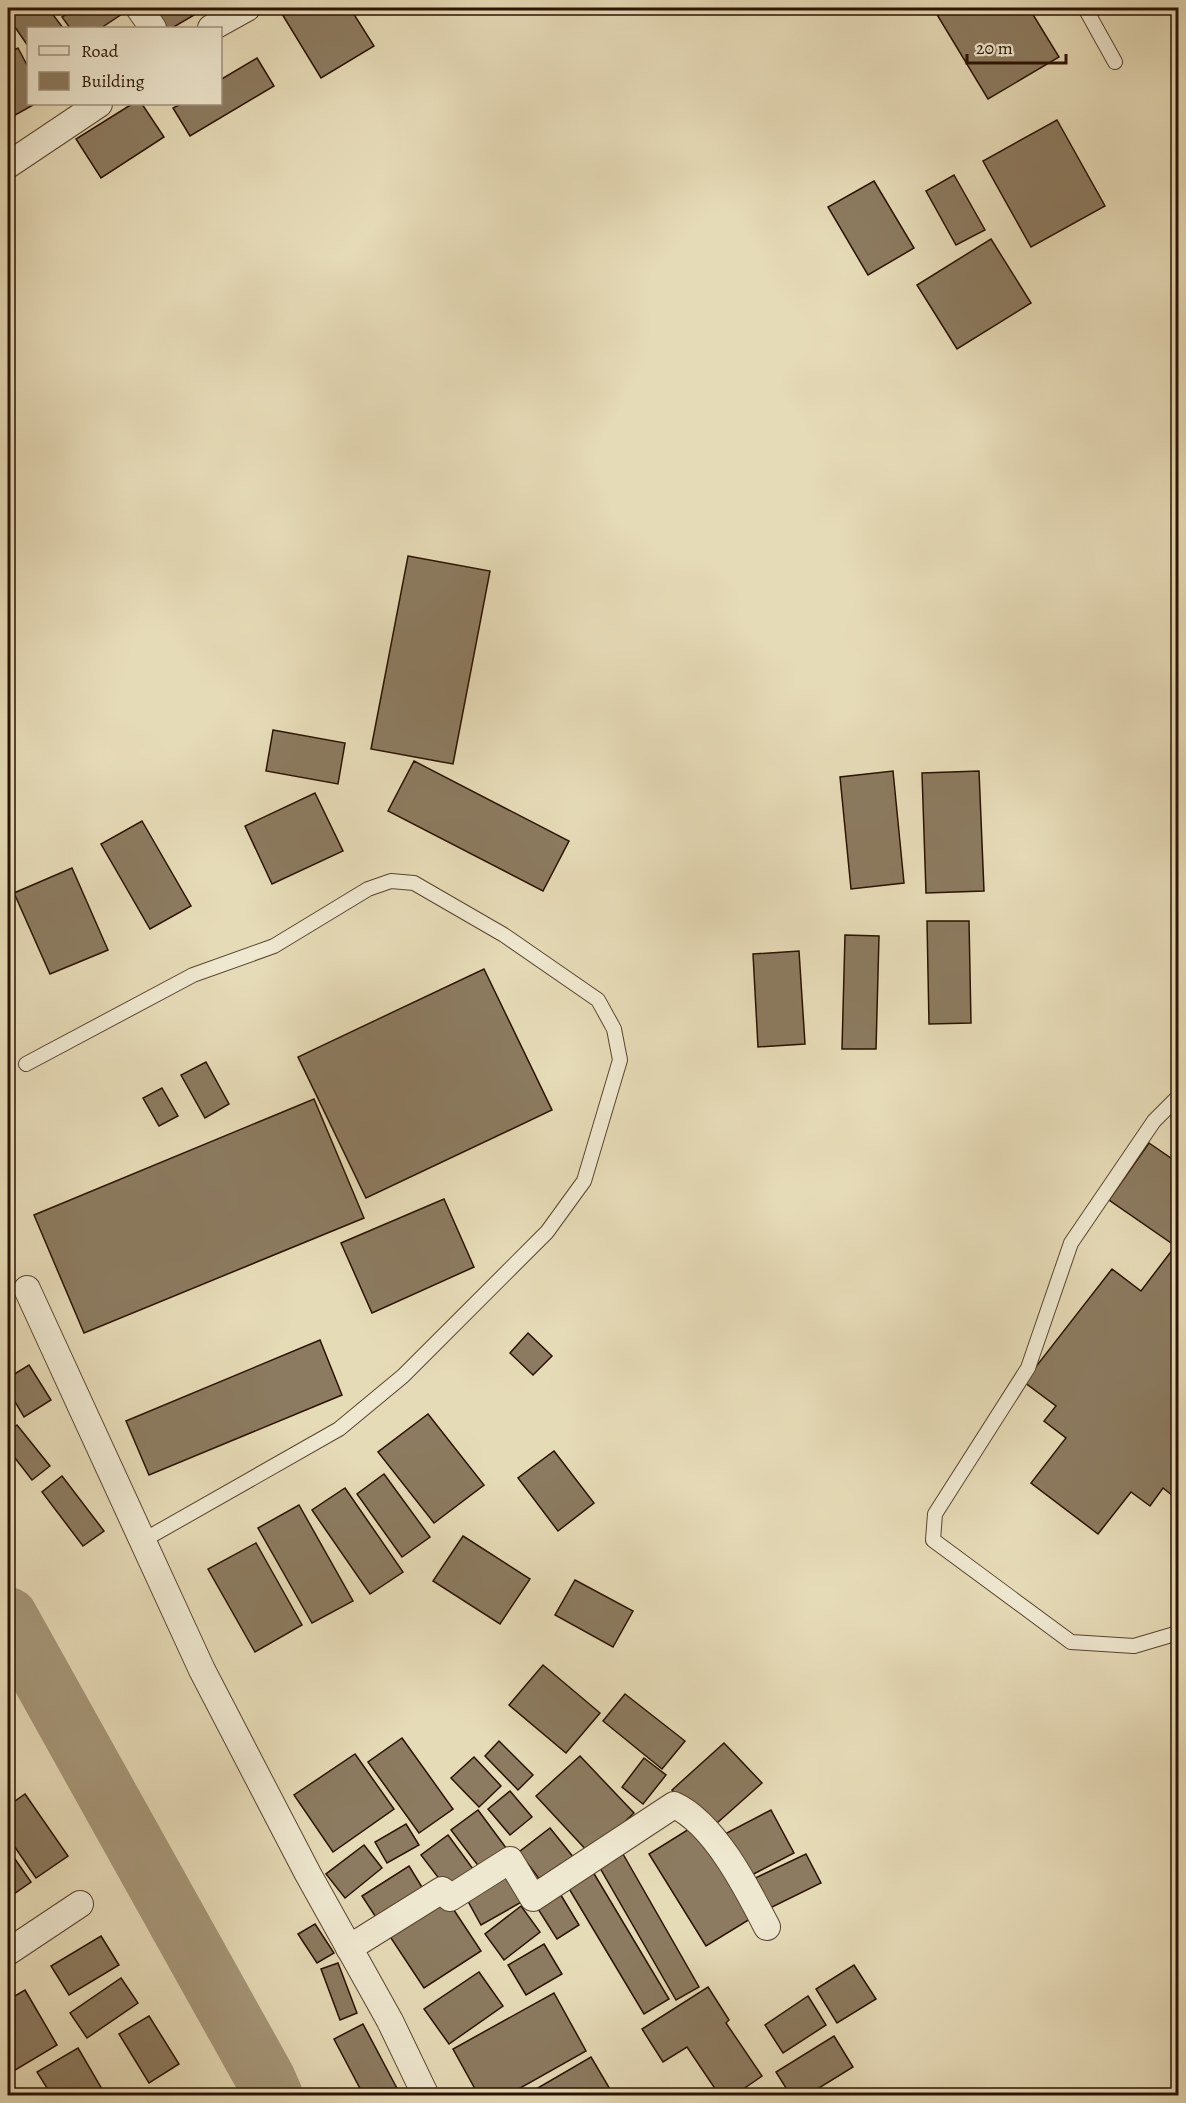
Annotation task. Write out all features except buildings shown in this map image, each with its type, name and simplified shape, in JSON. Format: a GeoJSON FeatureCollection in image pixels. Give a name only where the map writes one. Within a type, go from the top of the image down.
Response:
{"type":"FeatureCollection","features":[{"type":"Feature","properties":{"kind":"street"},"geometry":{"type":"LineString","coordinates":[[139,8],[152,27]]}},
{"type":"Feature","properties":{"kind":"street"},"geometry":{"type":"LineString","coordinates":[[213,27],[247,8]]}},
{"type":"Feature","properties":{"kind":"street"},"geometry":{"type":"LineString","coordinates":[[8,165],[98,105]]}},
{"type":"Feature","properties":{"kind":"street"},"geometry":{"type":"LineString","coordinates":[[27,1289],[202,1670],[308,1874],[390,2021],[426,2096]]}},
{"type":"Feature","properties":{"kind":"street"},"geometry":{"type":"LineString","coordinates":[[349,1948],[442,1890],[450,1898],[510,1860],[533,1898],[674,1805],[687,1810],[717,1841],[767,1927]]}},
{"type":"Feature","properties":{"kind":"street"},"geometry":{"type":"LineString","coordinates":[[8,1952],[80,1904]]}},
{"type":"Feature","properties":{"kind":"lane"},"geometry":{"type":"LineString","coordinates":[[1085,8],[1115,62]]}},
{"type":"Feature","properties":{"kind":"lane"},"geometry":{"type":"LineString","coordinates":[[26,1064],[193,975],[274,946],[368,889],[391,881],[414,884],[504,935],[598,1000],[614,1029],[620,1060],[584,1181],[547,1232],[403,1376],[339,1429],[142,1541]]}},
{"type":"Feature","properties":{"kind":"lane"},"geometry":{"type":"LineString","coordinates":[[1179,1097],[1154,1121],[1071,1243],[1028,1368],[935,1514],[933,1540],[1071,1642],[1134,1646],[1179,1633]]}},
{"type":"Feature","properties":{"kind":"waterway"},"geometry":{"type":"LineString","coordinates":[[8,1617],[273,2096]]}}]}
